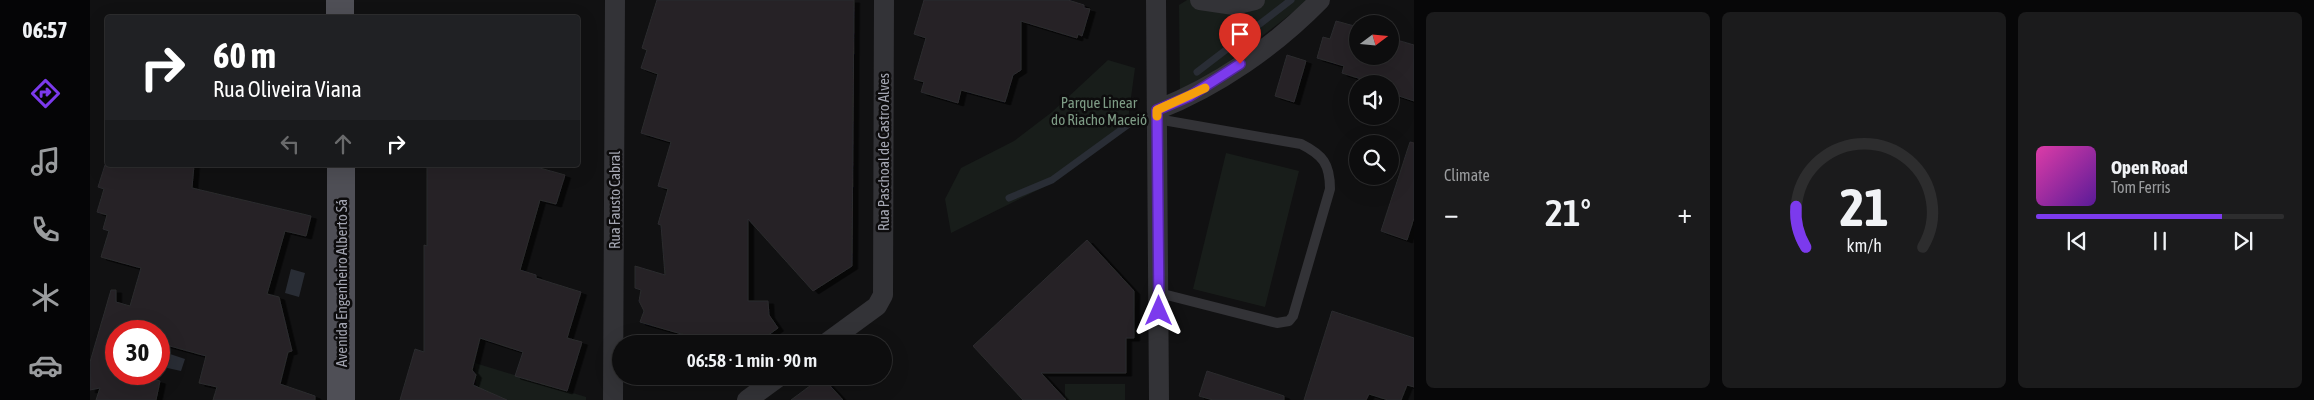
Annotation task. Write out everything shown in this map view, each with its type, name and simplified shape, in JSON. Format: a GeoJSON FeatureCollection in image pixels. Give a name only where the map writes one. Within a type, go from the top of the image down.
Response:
{"type":"FeatureCollection","features":[{"type":"Feature","properties":{"kind":"main road"},"geometry":{"type":"LineString","coordinates":[[340,0],[340,15]]}},
{"type":"Feature","properties":{"kind":"main road","name":"Avenida Engenheiro Alberto Sá"},"geometry":{"type":"LineString","coordinates":[[340,167],[340,400]]}},
{"type":"Feature","properties":{"kind":"street","name":"Rua Fausto Cabral"},"geometry":{"type":"LineString","coordinates":[[613,400],[615,0]]}},
{"type":"Feature","properties":{"kind":"street","name":"Rua Paschoal de Castro Alves"},"geometry":{"type":"LineString","coordinates":[[837,335],[879,304],[883,295],[884,0]]}},
{"type":"Feature","properties":{"kind":"street"},"geometry":{"type":"LineString","coordinates":[[1156,0],[1159,400]]}},
{"type":"Feature","properties":{"kind":"street"},"geometry":{"type":"LineString","coordinates":[[1200,0],[1234,6],[1255,0]]}},
{"type":"Feature","properties":{"kind":"street"},"geometry":{"type":"LineString","coordinates":[[1157,114],[1210,85],[1294,26],[1320,0]]}},
{"type":"Feature","properties":{"kind":"street"},"geometry":{"type":"LineString","coordinates":[[747,400],[768,385]]}},
{"type":"Feature","properties":{"kind":"lane"},"geometry":{"type":"LineString","coordinates":[[1157,114],[1301,144],[1316,152],[1325,162],[1330,177],[1330,189],[1293,316],[1289,321],[1277,323],[1159,293]]}},
{"type":"Feature","properties":{"kind":"green space","name":"Parque Linear do Riacho Maceió"},"geometry":{"type":"Polygon","coordinates":[[[1187,0],[1309,0],[1180,99],[1179,5],[1187,0]]]}},
{"type":"Feature","properties":{"kind":"green space","name":"Parque Linear do Riacho Maceió"},"geometry":{"type":"Polygon","coordinates":[[[1108,60],[1135,68],[1127,127],[1054,182],[951,233],[945,199],[961,168],[1014,141],[1052,112],[1108,60]]]}},
{"type":"Feature","properties":{"kind":"green space"},"geometry":{"type":"Polygon","coordinates":[[[1226,153],[1299,171],[1265,307],[1193,289],[1226,153]]]}},
{"type":"Feature","properties":{"kind":"green space"},"geometry":{"type":"Polygon","coordinates":[[[475,363],[586,397],[586,400],[477,400],[475,363]]]}},
{"type":"Feature","properties":{"kind":"green space"},"geometry":{"type":"Polygon","coordinates":[[[1065,384],[1125,384],[1125,400],[1065,400],[1065,384]]]}},
{"type":"Feature","properties":{"kind":"shaded area"},"geometry":{"type":"Polygon","coordinates":[[[291,269],[305,273],[299,297],[285,293],[291,269]]]}},
{"type":"Feature","properties":{"kind":"shaded area"},"geometry":{"type":"Polygon","coordinates":[[[170,354],[185,359],[181,371],[170,369],[170,354]]]}},
{"type":"Feature","properties":{"kind":"building"},"geometry":{"type":"Polygon","coordinates":[[[657,0],[854,0],[852,266],[813,291],[748,219],[748,301],[768,301],[769,315],[778,328],[768,335],[685,335],[640,322],[644,311],[639,301],[641,290],[635,288],[635,266],[665,275],[661,225],[658,224],[668,189],[658,186],[671,142],[641,133],[658,74],[641,68],[647,50],[642,48],[657,0]]]}},
{"type":"Feature","properties":{"kind":"building"},"geometry":{"type":"Polygon","coordinates":[[[924,0],[1068,0],[1090,9],[1082,36],[1078,34],[1077,38],[1021,21],[1021,70],[1013,75],[1005,102],[961,90],[958,103],[921,92],[924,82],[914,79],[926,38],[914,34],[924,0]]]}},
{"type":"Feature","properties":{"kind":"building"},"geometry":{"type":"Polygon","coordinates":[[[1336,21],[1349,25],[1349,65],[1399,65],[1399,41],[1414,45],[1414,101],[1399,96],[1399,75],[1349,75],[1342,73],[1344,66],[1317,58],[1323,37],[1330,39],[1336,21]]]}},
{"type":"Feature","properties":{"kind":"building"},"geometry":{"type":"Polygon","coordinates":[[[1287,55],[1306,61],[1294,102],[1275,96],[1287,55]]]}},
{"type":"Feature","properties":{"kind":"building"},"geometry":{"type":"Polygon","coordinates":[[[1410,142],[1414,143],[1414,218],[1407,240],[1381,231],[1396,185],[1399,185],[1399,176],[1410,142]]]}},
{"type":"Feature","properties":{"kind":"building"},"geometry":{"type":"Polygon","coordinates":[[[105,165],[105,167],[194,167],[192,188],[311,216],[306,236],[285,231],[267,294],[279,297],[292,351],[288,352],[280,384],[315,396],[315,400],[213,400],[217,387],[199,383],[206,356],[170,346],[170,320],[105,320],[105,385],[159,385],[156,400],[96,400],[100,388],[90,390],[90,362],[111,290],[116,290],[116,302],[130,306],[141,268],[101,257],[109,231],[103,229],[107,215],[97,212],[104,189],[98,187],[105,165]]]}},
{"type":"Feature","properties":{"kind":"building"},"geometry":{"type":"Polygon","coordinates":[[[427,167],[536,167],[565,175],[556,204],[540,200],[520,270],[536,275],[536,278],[581,292],[567,338],[582,342],[567,391],[515,376],[523,352],[480,338],[472,370],[476,375],[473,385],[507,400],[400,400],[415,349],[424,352],[424,245],[427,246],[427,167]]]}},
{"type":"Feature","properties":{"kind":"building"},"geometry":{"type":"Polygon","coordinates":[[[1087,240],[1134,291],[1134,338],[1126,338],[1126,373],[1041,373],[1066,400],[1023,400],[973,346],[1087,240]]]}},
{"type":"Feature","properties":{"kind":"building"},"geometry":{"type":"Polygon","coordinates":[[[1332,311],[1414,338],[1414,387],[1407,385],[1401,400],[1388,400],[1369,394],[1366,400],[1304,400],[1332,311]]]}},
{"type":"Feature","properties":{"kind":"building"},"geometry":{"type":"Polygon","coordinates":[[[1207,371],[1284,396],[1284,400],[1213,400],[1199,396],[1207,371]]]}},
{"type":"Feature","properties":{"kind":"building"},"geometry":{"type":"Polygon","coordinates":[[[811,385],[829,385],[843,400],[791,400],[811,385]]]}},
{"type":"Feature","properties":{"kind":"waterway"},"geometry":{"type":"LineString","coordinates":[[1197,72],[1291,0]]}},
{"type":"Feature","properties":{"kind":"waterway"},"geometry":{"type":"LineString","coordinates":[[1009,198],[1052,180],[1129,124]]}},
{"type":"Feature","properties":{"kind":"slow traffic"},"geometry":{"type":"LineString","coordinates":[[1157,116],[1157,110],[1205,88]]}},
{"type":"Feature","properties":{"kind":"route"},"geometry":{"type":"LineString","coordinates":[[1159,311],[1157,110],[1210,85],[1240,64]]}}]}
